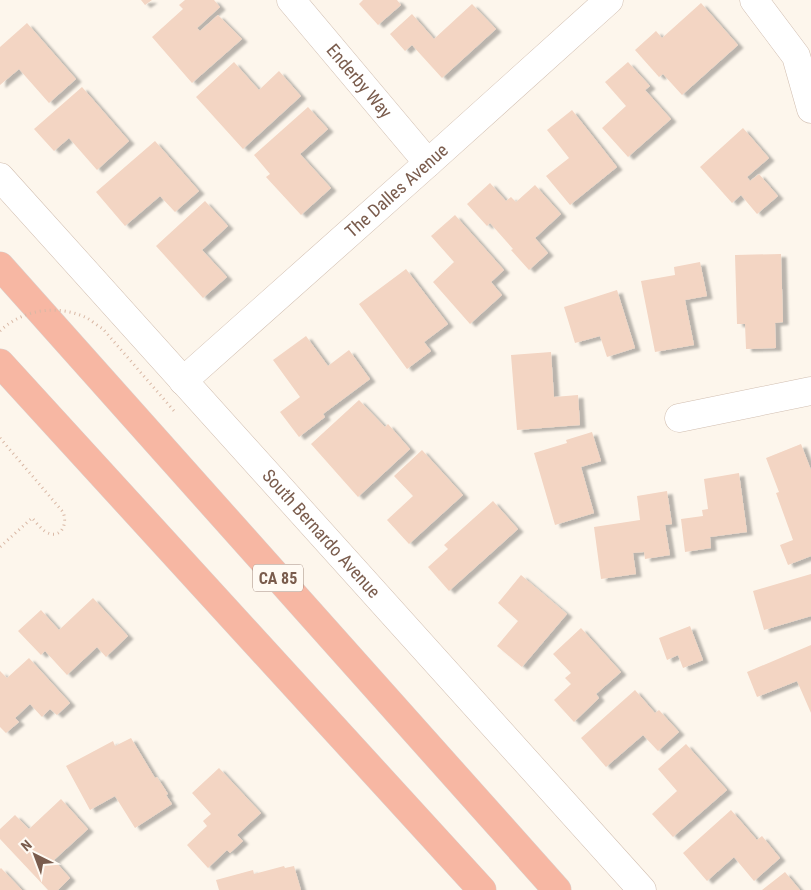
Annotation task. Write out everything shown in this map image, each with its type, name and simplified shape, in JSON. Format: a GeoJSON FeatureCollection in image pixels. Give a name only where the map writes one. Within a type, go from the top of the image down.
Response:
{"type":"FeatureCollection","features":[{"type":"Feature","properties":{"kind":"highway","name":"CA 85"},"geometry":{"type":"LineString","coordinates":[[0,266],[557,890]]}},
{"type":"Feature","properties":{"kind":"highway"},"geometry":{"type":"LineString","coordinates":[[0,364],[482,890]]}},
{"type":"Feature","properties":{"kind":"street","name":"Enderby Way"},"geometry":{"type":"LineString","coordinates":[[291,0],[428,163]]}},
{"type":"Feature","properties":{"kind":"street","name":"The Dalles Avenue"},"geometry":{"type":"LineString","coordinates":[[183,381],[608,0]]}},
{"type":"Feature","properties":{"kind":"street"},"geometry":{"type":"LineString","coordinates":[[754,0],[796,56],[811,109]]}},
{"type":"Feature","properties":{"kind":"street","name":"South Bernardo Avenue"},"geometry":{"type":"LineString","coordinates":[[0,178],[642,890]]}},
{"type":"Feature","properties":{"kind":"street"},"geometry":{"type":"LineString","coordinates":[[679,418],[811,391]]}},
{"type":"Feature","properties":{"kind":"path"},"geometry":{"type":"LineString","coordinates":[[0,331],[17,318],[34,312],[52,310],[71,312],[88,318],[103,329],[175,412]]}},
{"type":"Feature","properties":{"kind":"path"},"geometry":{"type":"LineString","coordinates":[[0,438],[66,518],[62,531],[55,534],[48,533],[32,518],[0,547]]}},
{"type":"Feature","properties":{"kind":"building"},"geometry":{"type":"Polygon","coordinates":[[[141,0],[152,0],[145,5],[141,0]]]}},
{"type":"Feature","properties":{"kind":"building"},"geometry":{"type":"Polygon","coordinates":[[[185,0],[214,0],[220,7],[197,28],[200,31],[218,15],[242,39],[192,83],[152,37],[183,9],[179,5],[185,0]]]}},
{"type":"Feature","properties":{"kind":"building"},"geometry":{"type":"Polygon","coordinates":[[[363,0],[397,0],[401,5],[378,25],[359,4],[363,0]]]}},
{"type":"Feature","properties":{"kind":"building"},"geometry":{"type":"Polygon","coordinates":[[[701,3],[738,45],[682,95],[663,74],[659,77],[635,50],[656,31],[662,38],[701,3]]]}},
{"type":"Feature","properties":{"kind":"building"},"geometry":{"type":"Polygon","coordinates":[[[472,4],[496,29],[442,78],[412,45],[405,51],[390,34],[412,14],[434,39],[472,4]]]}},
{"type":"Feature","properties":{"kind":"building"},"geometry":{"type":"Polygon","coordinates":[[[27,23],[76,79],[49,103],[19,69],[0,85],[0,47],[27,23]]]}},
{"type":"Feature","properties":{"kind":"building"},"geometry":{"type":"Polygon","coordinates":[[[234,62],[259,90],[279,71],[301,96],[243,149],[196,97],[234,62]]]}},
{"type":"Feature","properties":{"kind":"building"},"geometry":{"type":"Polygon","coordinates":[[[628,62],[650,86],[645,90],[671,119],[628,157],[602,128],[626,106],[605,82],[628,62]]]}},
{"type":"Feature","properties":{"kind":"building"},"geometry":{"type":"Polygon","coordinates":[[[82,87],[129,141],[97,170],[69,138],[54,151],[34,129],[82,87]]]}},
{"type":"Feature","properties":{"kind":"building"},"geometry":{"type":"Polygon","coordinates":[[[308,107],[328,129],[300,154],[331,188],[301,215],[266,177],[270,174],[254,155],[308,107]]]}},
{"type":"Feature","properties":{"kind":"building"},"geometry":{"type":"Polygon","coordinates":[[[572,110],[617,167],[570,205],[546,176],[569,158],[547,130],[572,110]]]}},
{"type":"Feature","properties":{"kind":"building"},"geometry":{"type":"Polygon","coordinates":[[[743,128],[769,158],[747,177],[750,181],[759,174],[778,196],[757,214],[741,195],[732,203],[700,167],[743,128]]]}},
{"type":"Feature","properties":{"kind":"building"},"geometry":{"type":"Polygon","coordinates":[[[155,141],[199,191],[175,212],[160,196],[125,226],[96,192],[155,141]]]}},
{"type":"Feature","properties":{"kind":"building"},"geometry":{"type":"Polygon","coordinates":[[[490,183],[506,201],[511,197],[516,202],[535,185],[561,214],[535,238],[548,253],[529,270],[490,223],[487,226],[467,204],[490,183]]]}},
{"type":"Feature","properties":{"kind":"building"},"geometry":{"type":"Polygon","coordinates":[[[205,201],[228,226],[202,250],[227,277],[203,298],[156,246],[205,201]]]}},
{"type":"Feature","properties":{"kind":"building"},"geometry":{"type":"Polygon","coordinates":[[[455,215],[504,270],[491,282],[502,295],[470,324],[433,282],[454,262],[431,236],[455,215]]]}},
{"type":"Feature","properties":{"kind":"building"},"geometry":{"type":"Polygon","coordinates":[[[781,254],[783,322],[775,323],[776,348],[746,349],[745,324],[737,324],[735,255],[781,254]]]}},
{"type":"Feature","properties":{"kind":"building"},"geometry":{"type":"Polygon","coordinates":[[[700,262],[707,296],[685,300],[694,345],[655,352],[641,281],[675,275],[674,267],[700,262]]]}},
{"type":"Feature","properties":{"kind":"building"},"geometry":{"type":"Polygon","coordinates":[[[406,269],[448,324],[424,342],[431,351],[407,369],[359,304],[406,269]]]}},
{"type":"Feature","properties":{"kind":"building"},"geometry":{"type":"Polygon","coordinates":[[[617,290],[635,348],[607,357],[600,336],[575,343],[564,307],[617,290]]]}},
{"type":"Feature","properties":{"kind":"building"},"geometry":{"type":"Polygon","coordinates":[[[306,336],[328,366],[349,350],[370,379],[323,414],[325,417],[299,437],[280,412],[300,397],[273,360],[306,336]]]}},
{"type":"Feature","properties":{"kind":"building"},"geometry":{"type":"Polygon","coordinates":[[[551,352],[554,397],[578,395],[580,425],[517,430],[511,355],[551,352]]]}},
{"type":"Feature","properties":{"kind":"building"},"geometry":{"type":"Polygon","coordinates":[[[359,400],[385,427],[388,424],[410,449],[358,497],[311,444],[359,400]]]}},
{"type":"Feature","properties":{"kind":"building"},"geometry":{"type":"Polygon","coordinates":[[[592,432],[601,461],[581,467],[594,513],[555,525],[534,453],[567,443],[566,440],[592,432]]]}},
{"type":"Feature","properties":{"kind":"building"},"geometry":{"type":"Polygon","coordinates":[[[801,444],[811,470],[811,556],[788,565],[780,545],[793,540],[776,493],[779,492],[766,458],[801,444]]]}},
{"type":"Feature","properties":{"kind":"building"},"geometry":{"type":"Polygon","coordinates":[[[422,450],[463,495],[409,544],[387,520],[413,496],[394,476],[422,450]]]}},
{"type":"Feature","properties":{"kind":"building"},"geometry":{"type":"Polygon","coordinates":[[[739,473],[747,532],[710,537],[711,548],[685,552],[681,519],[703,516],[702,510],[708,509],[704,479],[739,473]]]}},
{"type":"Feature","properties":{"kind":"building"},"geometry":{"type":"Polygon","coordinates":[[[667,491],[672,524],[665,525],[670,555],[645,559],[644,552],[633,553],[636,574],[601,579],[594,527],[640,520],[637,496],[667,491]]]}},
{"type":"Feature","properties":{"kind":"building"},"geometry":{"type":"Polygon","coordinates":[[[493,501],[518,529],[449,591],[428,567],[448,549],[444,545],[493,501]]]}},
{"type":"Feature","properties":{"kind":"building"},"geometry":{"type":"Polygon","coordinates":[[[811,574],[811,616],[764,630],[753,591],[811,574]]]}},
{"type":"Feature","properties":{"kind":"building"},"geometry":{"type":"Polygon","coordinates":[[[521,575],[567,614],[522,667],[497,646],[518,621],[498,603],[521,575]]]}},
{"type":"Feature","properties":{"kind":"building"},"geometry":{"type":"Polygon","coordinates":[[[93,598],[128,636],[106,657],[97,647],[67,675],[45,651],[41,655],[18,631],[41,610],[59,630],[93,598]]]}},
{"type":"Feature","properties":{"kind":"building"},"geometry":{"type":"Polygon","coordinates":[[[690,626],[703,660],[683,668],[678,655],[667,660],[659,638],[690,626]]]}},
{"type":"Feature","properties":{"kind":"building"},"geometry":{"type":"Polygon","coordinates":[[[581,628],[621,672],[596,694],[599,698],[574,722],[554,700],[571,684],[565,678],[571,673],[553,654],[581,628]]]}},
{"type":"Feature","properties":{"kind":"building"},"geometry":{"type":"Polygon","coordinates":[[[811,645],[811,713],[797,681],[757,697],[747,672],[811,645]]]}},
{"type":"Feature","properties":{"kind":"building"},"geometry":{"type":"Polygon","coordinates":[[[29,658],[70,703],[57,715],[50,709],[42,717],[30,704],[15,718],[19,722],[6,733],[0,727],[0,671],[7,678],[29,658]]]}},
{"type":"Feature","properties":{"kind":"building"},"geometry":{"type":"Polygon","coordinates":[[[635,690],[655,713],[659,710],[679,732],[658,751],[643,735],[606,767],[581,738],[635,690]]]}},
{"type":"Feature","properties":{"kind":"building"},"geometry":{"type":"Polygon","coordinates":[[[131,738],[155,778],[157,777],[168,794],[166,795],[172,804],[135,828],[115,796],[90,810],[66,766],[113,741],[115,746],[131,738]]]}},
{"type":"Feature","properties":{"kind":"building"},"geometry":{"type":"Polygon","coordinates":[[[686,744],[727,790],[673,837],[652,814],[677,791],[658,769],[686,744]]]}},
{"type":"Feature","properties":{"kind":"building"},"geometry":{"type":"Polygon","coordinates":[[[219,768],[261,813],[237,835],[243,841],[230,853],[227,850],[208,868],[187,845],[207,826],[203,821],[211,814],[192,793],[219,768]]]}},
{"type":"Feature","properties":{"kind":"building"},"geometry":{"type":"Polygon","coordinates":[[[61,799],[88,829],[54,860],[70,878],[58,890],[48,890],[0,839],[0,829],[15,815],[29,829],[61,799]]]}},
{"type":"Feature","properties":{"kind":"building"},"geometry":{"type":"Polygon","coordinates":[[[731,810],[757,840],[762,836],[780,858],[754,881],[734,857],[707,881],[683,853],[731,810]]]}},
{"type":"Feature","properties":{"kind":"building"},"geometry":{"type":"Polygon","coordinates":[[[284,866],[285,868],[294,866],[301,890],[219,890],[216,880],[253,870],[254,874],[284,866]]]}},
{"type":"Feature","properties":{"kind":"building"},"geometry":{"type":"Polygon","coordinates":[[[1,868],[22,890],[0,890],[1,868]]]}},
{"type":"Feature","properties":{"kind":"building"},"geometry":{"type":"Polygon","coordinates":[[[785,872],[800,890],[762,890],[785,872]]]}}]}
